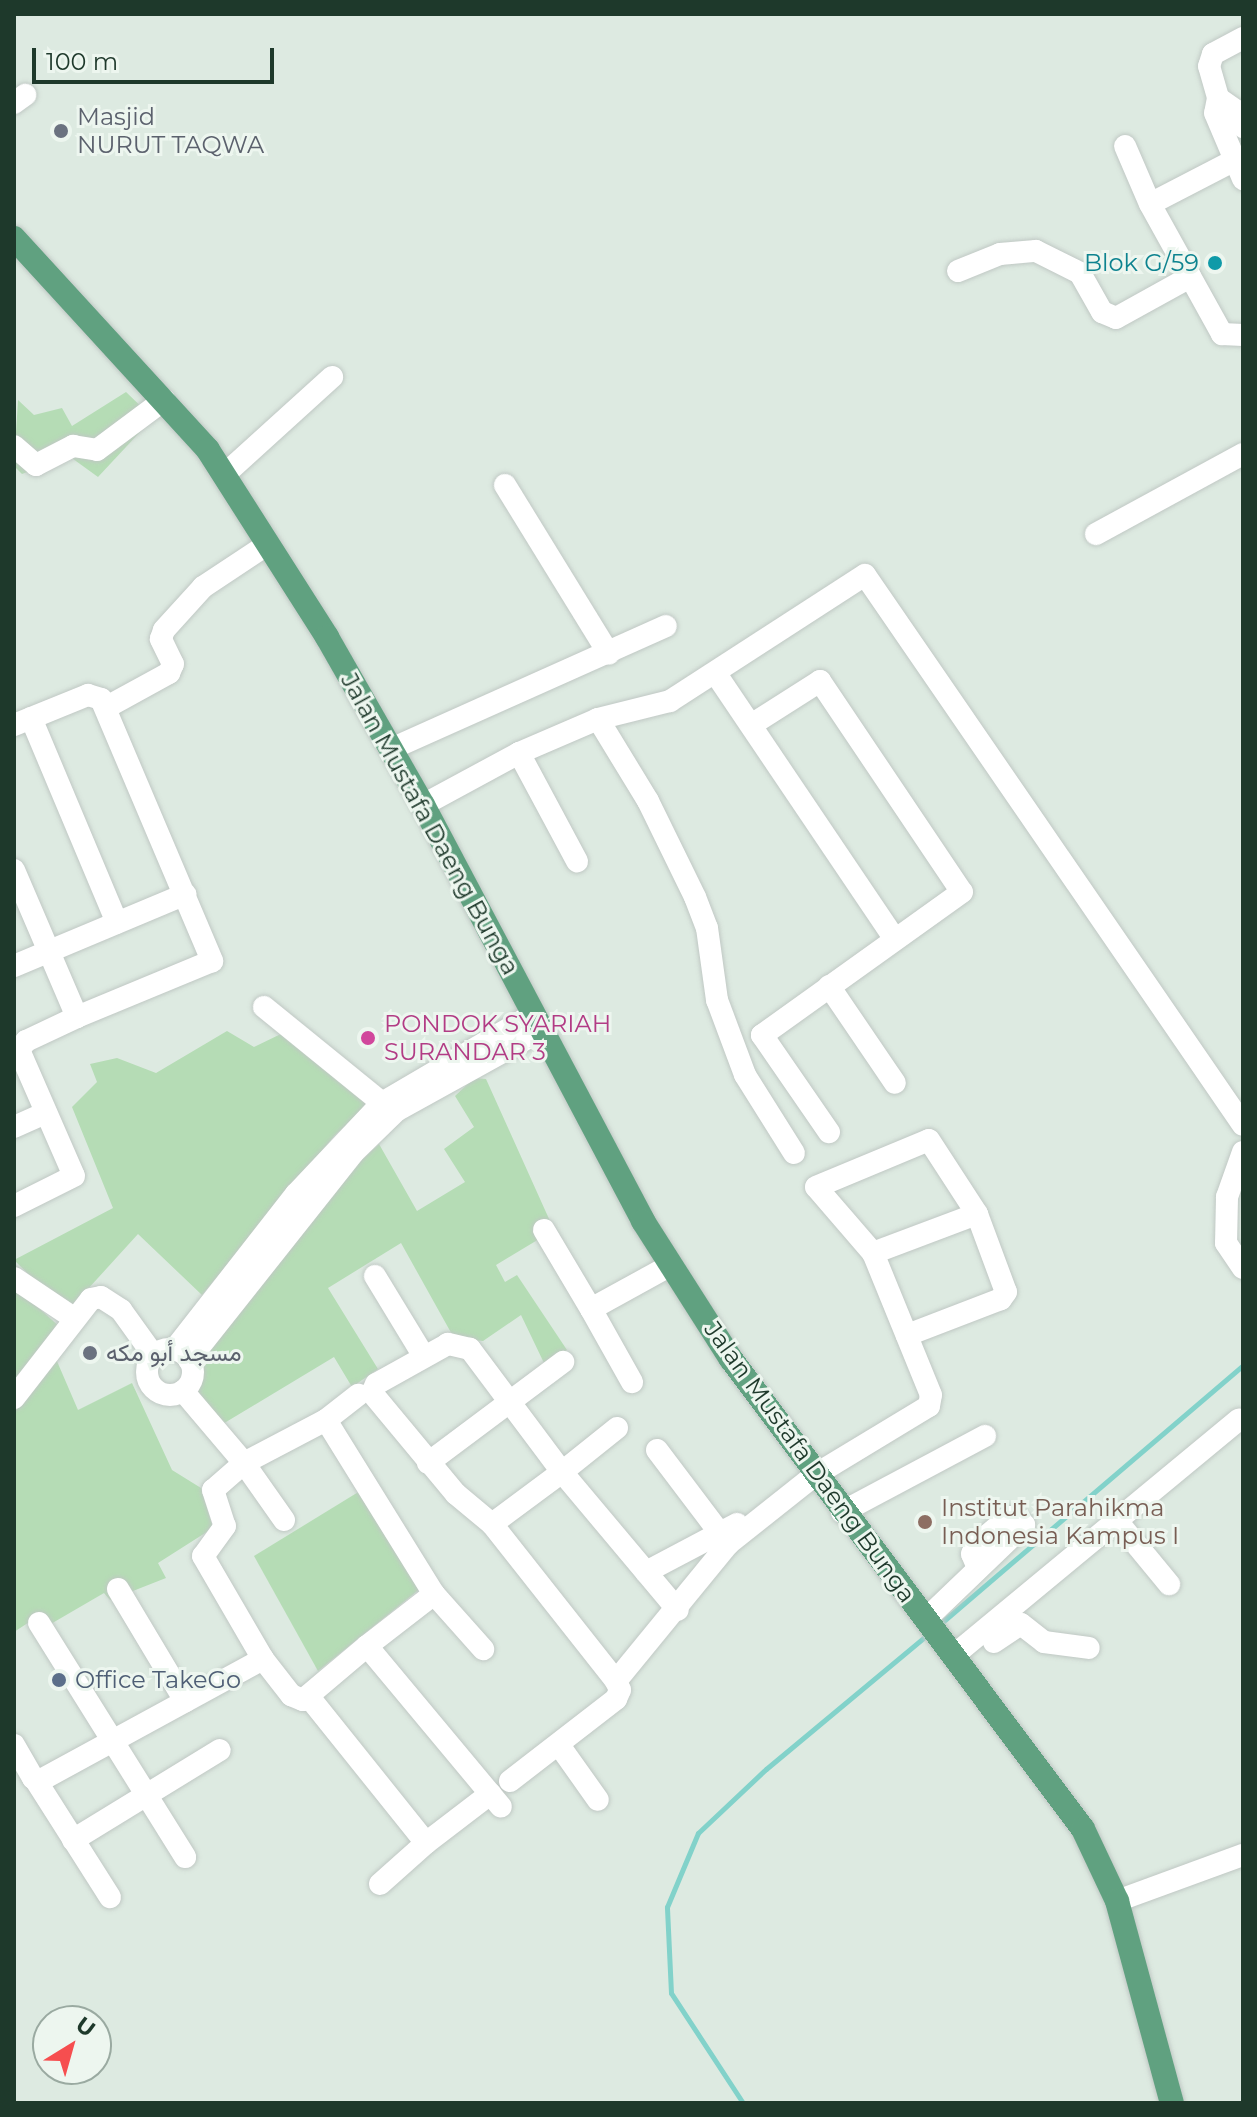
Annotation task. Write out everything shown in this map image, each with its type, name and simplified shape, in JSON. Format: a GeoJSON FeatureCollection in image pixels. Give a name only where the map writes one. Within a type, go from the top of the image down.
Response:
{"type":"FeatureCollection","features":[{"type":"Feature","properties":{"kind":"main road","name":"Jalan Mustafa Daeng Bunga"},"geometry":{"type":"LineString","coordinates":[[14,238],[164,400],[224,475],[423,805],[671,1265],[842,1512],[928,1621],[1083,1829],[1117,1901],[1172,2103]]}},
{"type":"Feature","properties":{"kind":"street"},"geometry":{"type":"LineString","coordinates":[[1150,204],[1238,170],[1215,113],[1218,98],[1210,59],[1243,38]]}},
{"type":"Feature","properties":{"kind":"street"},"geometry":{"type":"LineString","coordinates":[[1218,98],[1231,105],[1243,127]]}},
{"type":"Feature","properties":{"kind":"street"},"geometry":{"type":"LineString","coordinates":[[1125,146],[1150,204],[1222,334],[1243,335]]}},
{"type":"Feature","properties":{"kind":"street"},"geometry":{"type":"LineString","coordinates":[[958,271],[1000,254],[1036,251],[1080,273],[1102,312],[1116,318],[1190,277]]}},
{"type":"Feature","properties":{"kind":"street"},"geometry":{"type":"LineString","coordinates":[[224,475],[332,377]]}},
{"type":"Feature","properties":{"kind":"street"},"geometry":{"type":"LineString","coordinates":[[14,446],[36,465],[73,446],[97,450],[164,400]]}},
{"type":"Feature","properties":{"kind":"street"},"geometry":{"type":"LineString","coordinates":[[1096,534],[1243,454]]}},
{"type":"Feature","properties":{"kind":"street"},"geometry":{"type":"LineString","coordinates":[[505,485],[609,654]]}},
{"type":"Feature","properties":{"kind":"street"},"geometry":{"type":"LineString","coordinates":[[107,707],[169,673],[173,664],[161,639],[164,630],[203,587],[268,544]]}},
{"type":"Feature","properties":{"kind":"street"},"geometry":{"type":"LineString","coordinates":[[423,805],[519,753],[598,719],[670,701],[865,575],[1243,1125]]}},
{"type":"Feature","properties":{"kind":"street"},"geometry":{"type":"LineString","coordinates":[[391,749],[666,626]]}},
{"type":"Feature","properties":{"kind":"street"},"geometry":{"type":"LineString","coordinates":[[716,674],[894,938]]}},
{"type":"Feature","properties":{"kind":"street"},"geometry":{"type":"LineString","coordinates":[[751,725],[820,681],[962,892],[762,1035],[829,1132]]}},
{"type":"Feature","properties":{"kind":"street"},"geometry":{"type":"LineString","coordinates":[[14,1206],[74,1176],[19,1050],[26,1041],[212,961],[107,707],[101,699],[88,695],[22,721],[117,923]]}},
{"type":"Feature","properties":{"kind":"street"},"geometry":{"type":"LineString","coordinates":[[598,719],[648,801],[695,897],[707,928],[717,1000],[745,1075],[794,1153]]}},
{"type":"Feature","properties":{"kind":"street"},"geometry":{"type":"LineString","coordinates":[[519,753],[577,861]]}},
{"type":"Feature","properties":{"kind":"street"},"geometry":{"type":"LineString","coordinates":[[16,880],[77,1017]]}},
{"type":"Feature","properties":{"kind":"street"},"geometry":{"type":"LineString","coordinates":[[14,966],[186,894]]}},
{"type":"Feature","properties":{"kind":"street"},"geometry":{"type":"LineString","coordinates":[[829,986],[895,1083]]}},
{"type":"Feature","properties":{"kind":"street"},"geometry":{"type":"LineString","coordinates":[[264,1007],[382,1103]]}},
{"type":"Feature","properties":{"kind":"street"},"geometry":{"type":"LineString","coordinates":[[172,1355],[296,1194],[382,1103],[538,1022]]}},
{"type":"Feature","properties":{"kind":"street"},"geometry":{"type":"LineString","coordinates":[[183,1391],[165,1394],[154,1389],[147,1372],[172,1355],[396,1111],[499,1043]]}},
{"type":"Feature","properties":{"kind":"street"},"geometry":{"type":"LineString","coordinates":[[14,1127],[46,1113]]}},
{"type":"Feature","properties":{"kind":"street"},"geometry":{"type":"LineString","coordinates":[[646,1572],[725,1539],[815,1475],[929,1406],[931,1395],[873,1253],[816,1187],[922,1140],[935,1144],[977,1214],[1005,1294],[907,1335]]}},
{"type":"Feature","properties":{"kind":"street"},"geometry":{"type":"LineString","coordinates":[[1243,1152],[1226,1213],[1226,1243],[1243,1268]]}},
{"type":"Feature","properties":{"kind":"street"},"geometry":{"type":"LineString","coordinates":[[873,1253],[977,1214]]}},
{"type":"Feature","properties":{"kind":"street"},"geometry":{"type":"LineString","coordinates":[[544,1230],[632,1382]]}},
{"type":"Feature","properties":{"kind":"street"},"geometry":{"type":"LineString","coordinates":[[591,1309],[671,1265]]}},
{"type":"Feature","properties":{"kind":"street"},"geometry":{"type":"LineString","coordinates":[[375,1276],[423,1355]]}},
{"type":"Feature","properties":{"kind":"street"},"geometry":{"type":"LineString","coordinates":[[14,1278],[75,1319]]}},
{"type":"Feature","properties":{"kind":"street"},"geometry":{"type":"LineString","coordinates":[[14,1398],[91,1299],[101,1297],[121,1310],[193,1373],[183,1391]]}},
{"type":"Feature","properties":{"kind":"street"},"geometry":{"type":"LineString","coordinates":[[510,1781],[616,1699],[616,1681],[492,1524],[428,1463],[371,1389],[423,1355],[448,1344],[461,1345],[512,1402],[562,1472],[678,1610]]}},
{"type":"Feature","properties":{"kind":"street"},"geometry":{"type":"LineString","coordinates":[[428,1463],[563,1362]]}},
{"type":"Feature","properties":{"kind":"street"},"geometry":{"type":"LineString","coordinates":[[183,1391],[244,1463],[284,1520]]}},
{"type":"Feature","properties":{"kind":"street"},"geometry":{"type":"LineString","coordinates":[[358,1395],[326,1420],[244,1463],[213,1490],[225,1526],[202,1554],[263,1659],[294,1697],[309,1697],[367,1646],[434,1594]]}},
{"type":"Feature","properties":{"kind":"street"},"geometry":{"type":"LineString","coordinates":[[955,1658],[1239,1419]]}},
{"type":"Feature","properties":{"kind":"street"},"geometry":{"type":"LineString","coordinates":[[326,1420],[434,1594],[483,1649]]}},
{"type":"Feature","properties":{"kind":"street"},"geometry":{"type":"LineString","coordinates":[[492,1524],[617,1428]]}},
{"type":"Feature","properties":{"kind":"street"},"geometry":{"type":"LineString","coordinates":[[842,1512],[985,1436]]}},
{"type":"Feature","properties":{"kind":"street"},"geometry":{"type":"LineString","coordinates":[[657,1450],[725,1539]]}},
{"type":"Feature","properties":{"kind":"street"},"geometry":{"type":"LineString","coordinates":[[1117,1521],[1169,1584]]}},
{"type":"Feature","properties":{"kind":"street"},"geometry":{"type":"LineString","coordinates":[[616,1681],[678,1610],[725,1539]]}},
{"type":"Feature","properties":{"kind":"street"},"geometry":{"type":"LineString","coordinates":[[928,1621],[978,1568]]}},
{"type":"Feature","properties":{"kind":"street"},"geometry":{"type":"LineString","coordinates":[[118,1589],[185,1701]]}},
{"type":"Feature","properties":{"kind":"street"},"geometry":{"type":"LineString","coordinates":[[39,1623],[185,1857]]}},
{"type":"Feature","properties":{"kind":"street"},"geometry":{"type":"LineString","coordinates":[[955,1658],[1018,1624],[1044,1642],[1089,1648]]}},
{"type":"Feature","properties":{"kind":"street"},"geometry":{"type":"LineString","coordinates":[[367,1646],[496,1801],[426,1843],[380,1884]]}},
{"type":"Feature","properties":{"kind":"street"},"geometry":{"type":"LineString","coordinates":[[35,1779],[263,1659]]}},
{"type":"Feature","properties":{"kind":"street"},"geometry":{"type":"LineString","coordinates":[[309,1697],[426,1843]]}},
{"type":"Feature","properties":{"kind":"street"},"geometry":{"type":"LineString","coordinates":[[14,1745],[110,1897]]}},
{"type":"Feature","properties":{"kind":"street"},"geometry":{"type":"LineString","coordinates":[[559,1745],[598,1800]]}},
{"type":"Feature","properties":{"kind":"street"},"geometry":{"type":"LineString","coordinates":[[73,1840],[220,1750]]}},
{"type":"Feature","properties":{"kind":"street"},"geometry":{"type":"LineString","coordinates":[[1117,1901],[1243,1856]]}},
{"type":"Feature","properties":{"kind":"green space"},"geometry":{"type":"Polygon","coordinates":[[[126,392],[153,418],[98,477],[69,456],[22,474],[14,466],[18,400],[34,415],[62,408],[72,426],[126,392]]]}},
{"type":"Feature","properties":{"kind":"green space"},"geometry":{"type":"Polygon","coordinates":[[[227,1031],[254,1047],[285,1032],[374,1100],[335,1135],[202,1295],[138,1234],[67,1312],[14,1260],[113,1208],[72,1107],[97,1082],[90,1064],[117,1058],[156,1073],[227,1031]]]}},
{"type":"Feature","properties":{"kind":"green space"},"geometry":{"type":"Polygon","coordinates":[[[474,1078],[486,1079],[554,1230],[496,1265],[505,1282],[517,1275],[567,1350],[544,1363],[521,1315],[483,1341],[454,1338],[401,1243],[328,1288],[378,1369],[352,1387],[334,1357],[221,1425],[194,1385],[211,1347],[349,1172],[379,1144],[417,1211],[465,1182],[444,1149],[474,1127],[455,1096],[474,1078]]]}},
{"type":"Feature","properties":{"kind":"green space"},"geometry":{"type":"Polygon","coordinates":[[[14,1286],[60,1327],[14,1387],[14,1286]]]}},
{"type":"Feature","properties":{"kind":"green space"},"geometry":{"type":"Polygon","coordinates":[[[56,1359],[78,1410],[132,1383],[172,1470],[201,1488],[213,1528],[158,1563],[166,1578],[110,1600],[104,1593],[49,1625],[40,1615],[14,1632],[14,1413],[56,1359]]]}},
{"type":"Feature","properties":{"kind":"green space"},"geometry":{"type":"Polygon","coordinates":[[[360,1491],[421,1588],[318,1671],[254,1556],[360,1491]]]}},
{"type":"Feature","properties":{"kind":"waterway"},"geometry":{"type":"LineString","coordinates":[[940,1624],[1243,1365]]}},
{"type":"Feature","properties":{"kind":"waterway"},"geometry":{"type":"LineString","coordinates":[[743,2103],[671,1993],[667,1907],[698,1833],[766,1769],[929,1633]]}},
{"type":"Feature","properties":{"kind":"place","name":"Masjid NURUT TAQWA"},"geometry":{"type":"Point","coordinates":[61,131]}},
{"type":"Feature","properties":{"kind":"place","name":"Blok G/59"},"geometry":{"type":"Point","coordinates":[1215,263]}},
{"type":"Feature","properties":{"kind":"place","name":"PONDOK SYARIAH SURANDAR 3"},"geometry":{"type":"Point","coordinates":[368,1038]}},
{"type":"Feature","properties":{"kind":"place","name":"مسجد أبو مكه"},"geometry":{"type":"Point","coordinates":[90,1353]}},
{"type":"Feature","properties":{"kind":"place","name":"Institut Parahikma Indonesia Kampus I"},"geometry":{"type":"Point","coordinates":[925,1522]}},
{"type":"Feature","properties":{"kind":"place","name":"Office TakeGo"},"geometry":{"type":"Point","coordinates":[59,1680]}}]}
